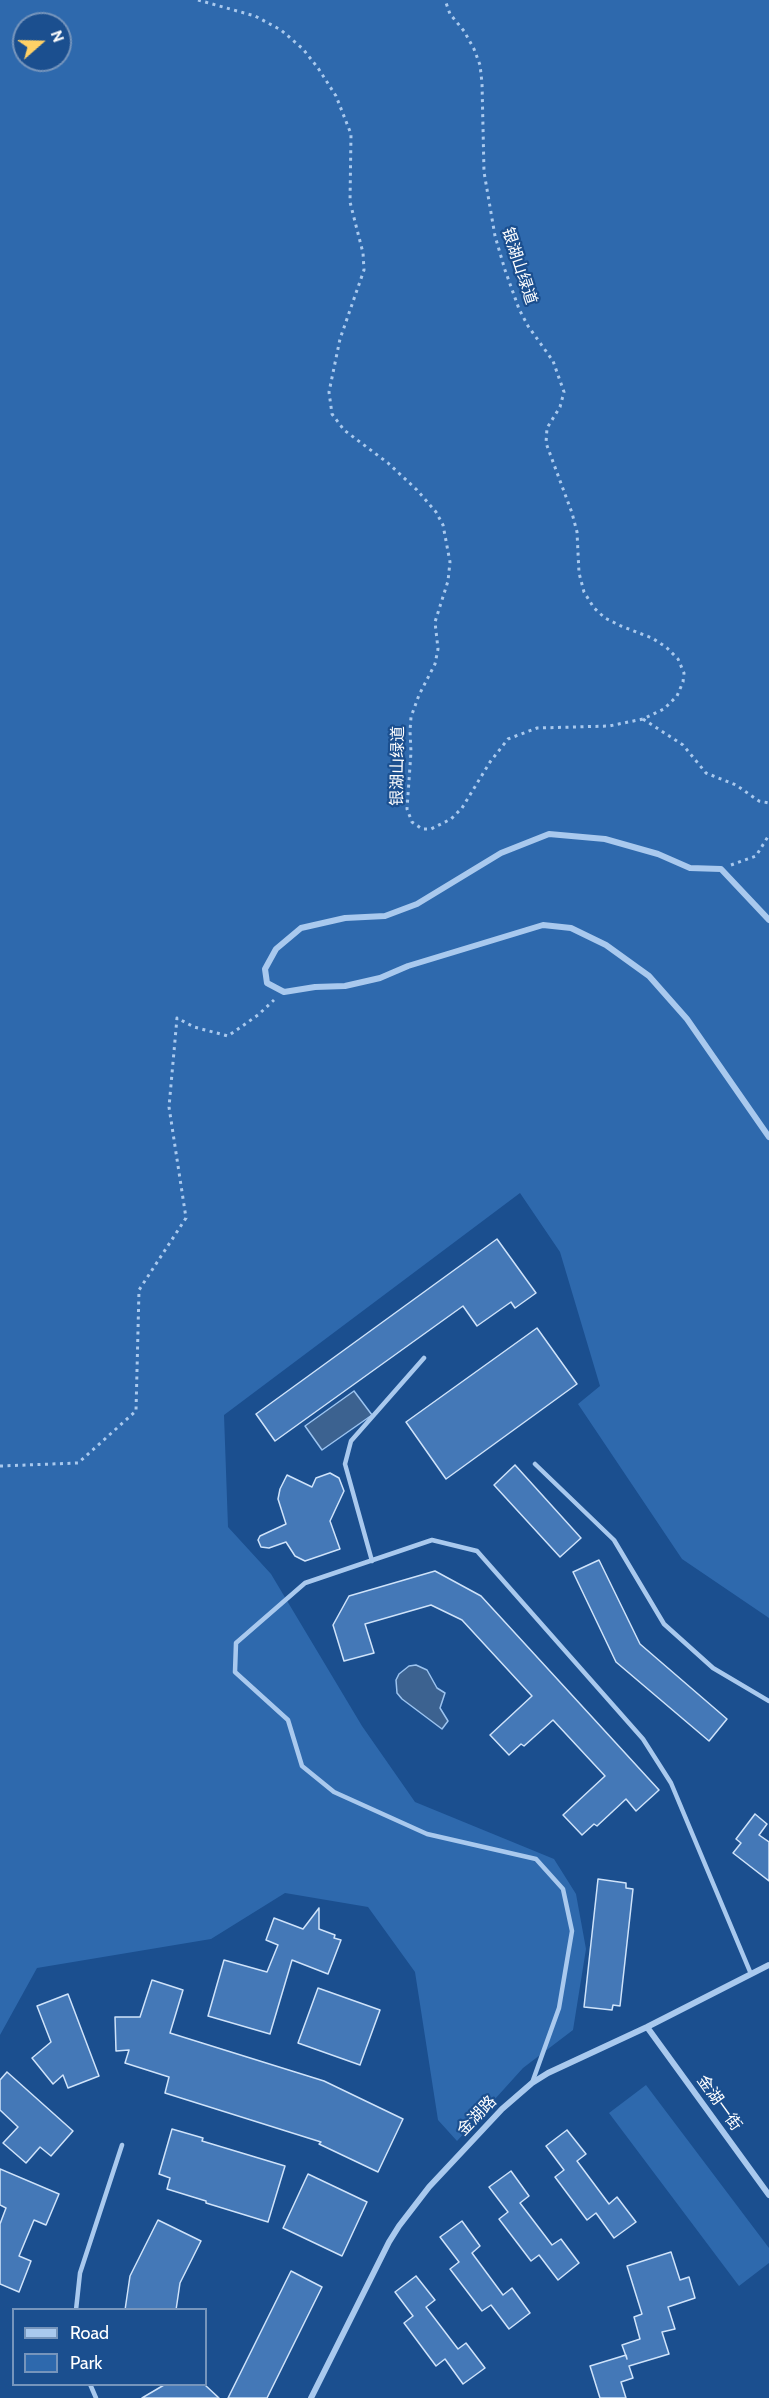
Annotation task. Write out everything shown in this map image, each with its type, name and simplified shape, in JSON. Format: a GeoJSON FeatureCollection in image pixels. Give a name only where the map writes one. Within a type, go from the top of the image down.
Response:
{"type":"FeatureCollection","features":[{"type":"Feature","properties":{"kind":"street"},"geometry":{"type":"LineString","coordinates":[[769,920],[721,869],[690,868],[658,854],[605,839],[549,834],[501,853],[417,904],[385,916],[345,918],[301,928],[276,949],[265,969],[267,983],[284,992],[315,987],[345,986],[380,978],[408,966],[543,925],[571,928],[606,945],[649,976],[687,1018],[769,1137]]}},
{"type":"Feature","properties":{"kind":"street","name":"金湖路"},"geometry":{"type":"LineString","coordinates":[[311,2398],[389,2242],[408,2213],[429,2187],[502,2109],[532,2083],[565,2064],[646,2027],[769,1965]]}},
{"type":"Feature","properties":{"kind":"street","name":"金湖一街"},"geometry":{"type":"LineString","coordinates":[[646,2027],[769,2195]]}},
{"type":"Feature","properties":{"kind":"lane"},"geometry":{"type":"LineString","coordinates":[[372,1561],[345,1464],[351,1442],[424,1358]]}},
{"type":"Feature","properties":{"kind":"lane"},"geometry":{"type":"LineString","coordinates":[[534,1464],[614,1540],[664,1624],[713,1668],[769,1701]]}},
{"type":"Feature","properties":{"kind":"lane"},"geometry":{"type":"LineString","coordinates":[[532,2083],[559,2008],[572,1931],[563,1889],[536,1859],[427,1834],[334,1792],[302,1766],[288,1720],[235,1672],[236,1642],[305,1583],[432,1540],[477,1551],[642,1739],[671,1782],[751,1974]]}},
{"type":"Feature","properties":{"kind":"lane"},"geometry":{"type":"LineString","coordinates":[[76,2308],[80,2272],[122,2145]]}},
{"type":"Feature","properties":{"kind":"path","name":"银湖山绿道"},"geometry":{"type":"LineString","coordinates":[[198,0],[255,16],[281,30],[303,49],[336,96],[351,134],[350,202],[363,253],[364,270],[340,339],[328,392],[332,414],[344,430],[388,463],[417,490],[436,512],[443,525],[450,562],[448,581],[435,622],[438,649],[435,664],[411,717],[407,809],[412,822],[423,829],[431,829],[451,819],[462,808],[508,739],[521,732],[537,728],[609,726],[643,718],[664,709],[677,696],[684,673],[678,659],[666,647],[652,638],[604,618],[594,608],[584,592],[579,573],[575,523],[546,444],[547,428],[560,407],[564,392],[553,361],[519,309],[505,270],[495,236],[484,172],[480,64],[464,31],[450,14],[445,0]]}},
{"type":"Feature","properties":{"kind":"path"},"geometry":{"type":"LineString","coordinates":[[643,718],[683,745],[706,773],[736,785],[759,801],[769,803]]}},
{"type":"Feature","properties":{"kind":"path"},"geometry":{"type":"LineString","coordinates":[[721,869],[756,856],[769,835]]}},
{"type":"Feature","properties":{"kind":"path"},"geometry":{"type":"LineString","coordinates":[[0,1466],[78,1463],[136,1411],[139,1290],[186,1218],[169,1107],[177,1018],[194,1027],[228,1036],[258,1015],[284,992]]}},
{"type":"Feature","properties":{"kind":"green space"},"geometry":{"type":"Polygon","coordinates":[[[0,0],[769,0],[769,1618],[682,1559],[578,1404],[600,1386],[560,1252],[520,1193],[224,1415],[228,1527],[271,1574],[362,1726],[415,1802],[554,1859],[576,1894],[586,1949],[573,2030],[523,2068],[457,2141],[438,2120],[415,1972],[368,1907],[285,1893],[211,1939],[37,1968],[0,2035],[0,0]]]}},
{"type":"Feature","properties":{"kind":"green space"},"geometry":{"type":"Polygon","coordinates":[[[646,2085],[769,2248],[769,2263],[739,2286],[609,2113],[646,2085]]]}},
{"type":"Feature","properties":{"kind":"shaded area"},"geometry":{"type":"Polygon","coordinates":[[[354,1391],[372,1415],[322,1450],[305,1426],[354,1391]]]}},
{"type":"Feature","properties":{"kind":"shaded area"},"geometry":{"type":"Polygon","coordinates":[[[416,1665],[427,1670],[437,1688],[445,1693],[440,1708],[448,1721],[442,1729],[397,1693],[396,1680],[399,1674],[409,1666],[416,1665]]]}},
{"type":"Feature","properties":{"kind":"building"},"geometry":{"type":"Polygon","coordinates":[[[497,1239],[536,1293],[515,1308],[511,1302],[477,1326],[463,1306],[275,1441],[256,1414],[497,1239]]]}},
{"type":"Feature","properties":{"kind":"building"},"geometry":{"type":"Polygon","coordinates":[[[537,1328],[577,1384],[446,1479],[406,1422],[537,1328]]]}},
{"type":"Feature","properties":{"kind":"building"},"geometry":{"type":"Polygon","coordinates":[[[515,1465],[581,1538],[560,1557],[494,1485],[515,1465]]]}},
{"type":"Feature","properties":{"kind":"building"},"geometry":{"type":"Polygon","coordinates":[[[330,1473],[339,1478],[344,1491],[330,1521],[340,1549],[305,1561],[295,1556],[286,1542],[269,1548],[261,1547],[258,1540],[260,1536],[286,1524],[278,1499],[287,1475],[312,1487],[316,1478],[330,1473]]]}},
{"type":"Feature","properties":{"kind":"building"},"geometry":{"type":"Polygon","coordinates":[[[599,1560],[640,1644],[727,1719],[709,1741],[616,1662],[573,1572],[599,1560]]]}},
{"type":"Feature","properties":{"kind":"building"},"geometry":{"type":"Polygon","coordinates":[[[435,1571],[481,1596],[659,1790],[636,1811],[626,1799],[597,1826],[594,1824],[582,1835],[563,1815],[605,1776],[553,1720],[524,1746],[521,1744],[509,1755],[490,1735],[532,1696],[462,1620],[431,1605],[365,1624],[374,1653],[344,1661],[333,1625],[349,1596],[435,1571]]]}},
{"type":"Feature","properties":{"kind":"building"},"geometry":{"type":"Polygon","coordinates":[[[755,1814],[767,1824],[759,1835],[769,1842],[769,1881],[733,1853],[741,1843],[736,1839],[755,1814]]]}},
{"type":"Feature","properties":{"kind":"building"},"geometry":{"type":"Polygon","coordinates":[[[598,1879],[626,1883],[626,1888],[633,1889],[620,2006],[613,2005],[612,2010],[584,2007],[598,1879]]]}},
{"type":"Feature","properties":{"kind":"building"},"geometry":{"type":"Polygon","coordinates":[[[319,1908],[319,1929],[341,1940],[328,1974],[292,1960],[270,2034],[208,2016],[224,1960],[267,1972],[278,1945],[266,1940],[274,1918],[303,1929],[319,1908]]]}},
{"type":"Feature","properties":{"kind":"building"},"geometry":{"type":"Polygon","coordinates":[[[152,1980],[183,1990],[170,2033],[324,2081],[403,2119],[378,2172],[319,2144],[321,2142],[165,2093],[169,2077],[125,2063],[129,2050],[116,2051],[115,2017],[140,2017],[152,1980]]]}},
{"type":"Feature","properties":{"kind":"building"},"geometry":{"type":"Polygon","coordinates":[[[318,1988],[380,2010],[360,2065],[298,2043],[318,1988]]]}},
{"type":"Feature","properties":{"kind":"building"},"geometry":{"type":"Polygon","coordinates":[[[68,1994],[99,2076],[68,2088],[63,2075],[53,2084],[32,2058],[51,2042],[37,2006],[68,1994]]]}},
{"type":"Feature","properties":{"kind":"building"},"geometry":{"type":"Polygon","coordinates":[[[7,2072],[73,2131],[51,2156],[40,2147],[26,2163],[3,2143],[18,2127],[0,2110],[0,2080],[7,2072]]]}},
{"type":"Feature","properties":{"kind":"building"},"geometry":{"type":"Polygon","coordinates":[[[172,2129],[203,2138],[202,2141],[285,2166],[268,2222],[167,2189],[170,2178],[159,2174],[172,2129]]]}},
{"type":"Feature","properties":{"kind":"building"},"geometry":{"type":"Polygon","coordinates":[[[567,2130],[586,2154],[577,2161],[609,2204],[617,2197],[636,2222],[614,2238],[596,2213],[587,2220],[555,2177],[564,2170],[546,2146],[567,2130]]]}},
{"type":"Feature","properties":{"kind":"building"},"geometry":{"type":"Polygon","coordinates":[[[0,2169],[59,2194],[46,2225],[34,2220],[19,2256],[31,2261],[19,2292],[0,2284],[0,2224],[6,2208],[0,2205],[0,2169]]]}},
{"type":"Feature","properties":{"kind":"building"},"geometry":{"type":"Polygon","coordinates":[[[511,2171],[529,2196],[520,2203],[552,2245],[561,2239],[579,2263],[558,2280],[539,2255],[531,2261],[499,2219],[508,2212],[489,2187],[511,2171]]]}},
{"type":"Feature","properties":{"kind":"building"},"geometry":{"type":"Polygon","coordinates":[[[308,2174],[367,2202],[342,2256],[283,2228],[308,2174]]]}},
{"type":"Feature","properties":{"kind":"building"},"geometry":{"type":"Polygon","coordinates":[[[158,2220],[201,2241],[180,2283],[176,2308],[125,2308],[130,2276],[158,2220]]]}},
{"type":"Feature","properties":{"kind":"building"},"geometry":{"type":"Polygon","coordinates":[[[462,2221],[480,2246],[472,2253],[503,2295],[512,2288],[530,2313],[509,2329],[491,2305],[482,2311],[450,2269],[459,2262],[440,2237],[462,2221]]]}},
{"type":"Feature","properties":{"kind":"building"},"geometry":{"type":"Polygon","coordinates":[[[671,2252],[680,2280],[689,2277],[695,2298],[668,2307],[675,2329],[662,2332],[669,2354],[629,2366],[633,2378],[621,2382],[626,2398],[600,2398],[590,2366],[626,2355],[622,2345],[640,2339],[634,2317],[642,2314],[627,2266],[671,2252]]]}},
{"type":"Feature","properties":{"kind":"building"},"geometry":{"type":"Polygon","coordinates":[[[291,2271],[322,2287],[267,2398],[228,2398],[291,2271]]]}},
{"type":"Feature","properties":{"kind":"building"},"geometry":{"type":"Polygon","coordinates":[[[416,2276],[435,2300],[426,2307],[458,2349],[466,2343],[485,2368],[463,2384],[445,2359],[436,2366],[404,2323],[413,2316],[395,2292],[416,2276]]]}},
{"type":"Feature","properties":{"kind":"building"},"geometry":{"type":"Polygon","coordinates":[[[162,2386],[206,2386],[219,2398],[142,2398],[162,2386]]]}}]}
